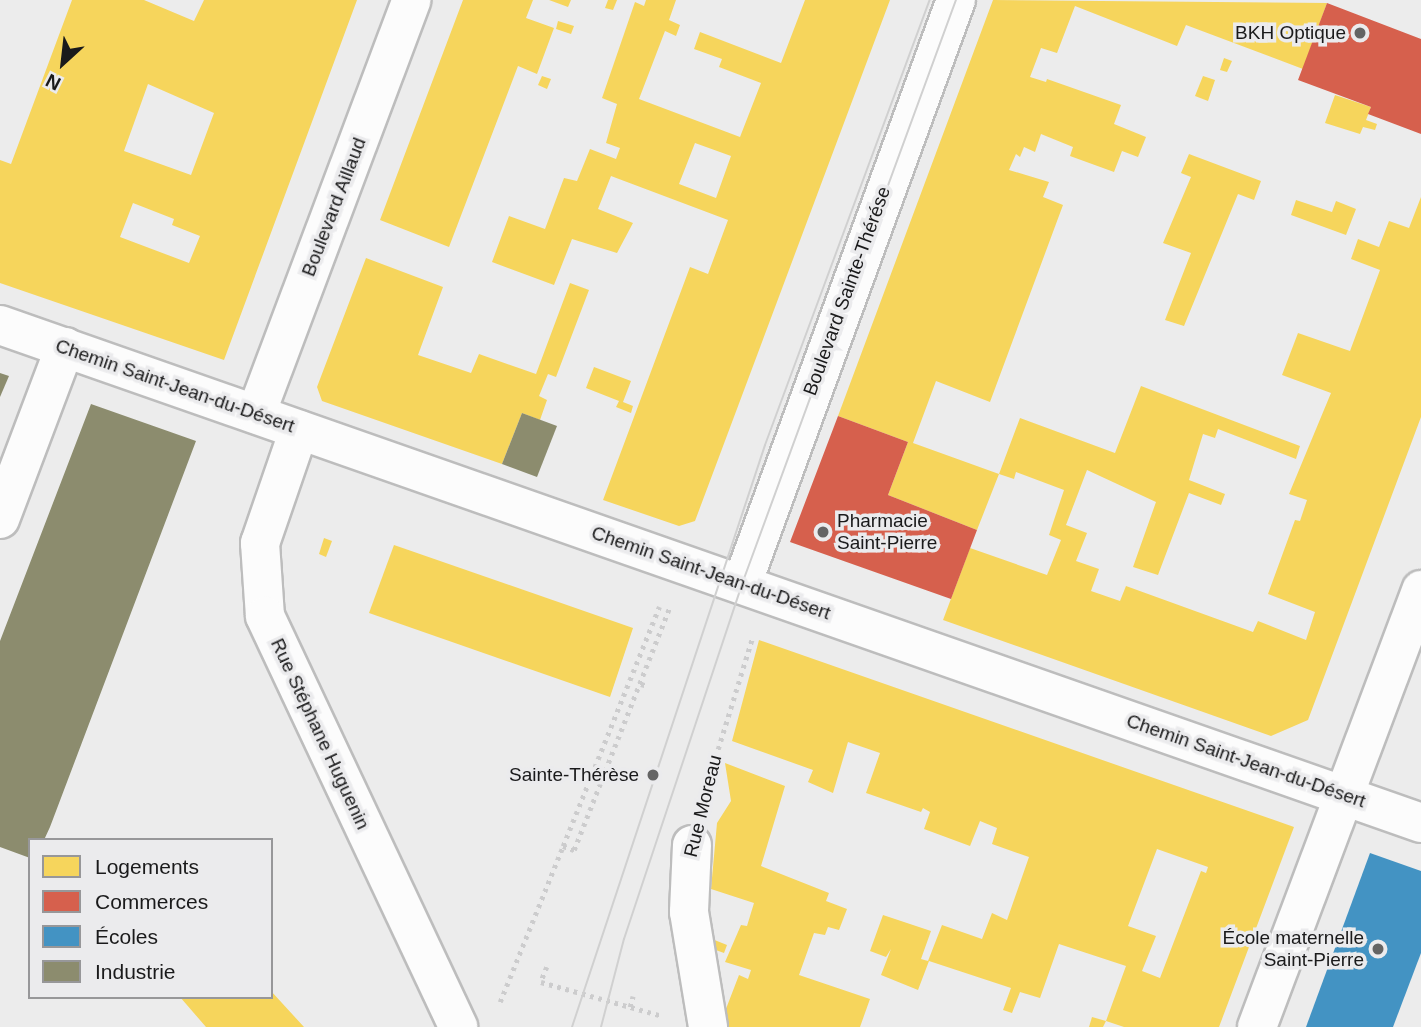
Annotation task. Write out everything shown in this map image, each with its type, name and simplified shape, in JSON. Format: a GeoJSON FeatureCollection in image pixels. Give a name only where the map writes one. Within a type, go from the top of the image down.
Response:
{"type":"FeatureCollection","features":[{"type":"Feature","properties":{"kind":"street","name":"Boulevard Aillaud"},"geometry":{"type":"LineString","coordinates":[[256,414],[412,0]]}},
{"type":"Feature","properties":{"kind":"street","name":"Boulevard Sainte-Thérése"},"geometry":{"type":"LineString","coordinates":[[753,587],[956,0]]}},
{"type":"Feature","properties":{"kind":"street","name":"Chemin Saint-Jean-du-Désert"},"geometry":{"type":"LineString","coordinates":[[0,325],[1421,823]]}},
{"type":"Feature","properties":{"kind":"street"},"geometry":{"type":"LineString","coordinates":[[0,519],[65,347]]}},
{"type":"Feature","properties":{"kind":"street","name":"Rue Stéphane Huguenin"},"geometry":{"type":"LineString","coordinates":[[299,430],[260,543],[265,616],[458,1027]]}},
{"type":"Feature","properties":{"kind":"street"},"geometry":{"type":"LineString","coordinates":[[1256,1027],[1421,590]]}},
{"type":"Feature","properties":{"kind":"street","name":"Rue Moreau"},"geometry":{"type":"LineString","coordinates":[[692,845],[689,912],[708,1027]]}},
{"type":"Feature","properties":{"kind":"path"},"geometry":{"type":"LineString","coordinates":[[563,846],[574,850],[641,684],[669,608],[667,598],[681,562]]}},
{"type":"Feature","properties":{"kind":"path","name":"Rue Moreau"},"geometry":{"type":"LineString","coordinates":[[692,845],[753,587]]}},
{"type":"Feature","properties":{"kind":"path"},"geometry":{"type":"LineString","coordinates":[[498,1008],[660,605]]}},
{"type":"Feature","properties":{"kind":"path"},"geometry":{"type":"LineString","coordinates":[[641,684],[648,686]]}},
{"type":"Feature","properties":{"kind":"path"},"geometry":{"type":"LineString","coordinates":[[547,967],[541,982],[667,1017]]}},
{"type":"Feature","properties":{"kind":"path"},"geometry":{"type":"LineString","coordinates":[[630,1007],[633,996]]}},
{"type":"Feature","properties":{"kind":"building: Logements"},"geometry":{"type":"Polygon","coordinates":[[[72,0],[144,0],[194,21],[204,0],[357,0],[224,360],[0,283],[0,160],[11,164],[72,0]],[[148,84],[124,151],[191,175],[214,113],[148,84]],[[133,203],[120,237],[189,263],[200,236],[172,225],[174,219],[133,203]]]}},
{"type":"Feature","properties":{"kind":"building: Logements"},"geometry":{"type":"Polygon","coordinates":[[[463,0],[533,0],[526,18],[554,28],[537,74],[518,66],[449,247],[380,220],[463,0]]]}},
{"type":"Feature","properties":{"kind":"building: Logements"},"geometry":{"type":"Polygon","coordinates":[[[549,0],[571,0],[568,7],[549,0]]]}},
{"type":"Feature","properties":{"kind":"building: Logements"},"geometry":{"type":"Polygon","coordinates":[[[608,0],[617,0],[613,10],[605,8],[608,0]]]}},
{"type":"Feature","properties":{"kind":"building: Logements"},"geometry":{"type":"Polygon","coordinates":[[[646,0],[676,0],[669,20],[680,25],[676,36],[665,31],[639,99],[740,137],[761,83],[719,67],[722,59],[694,49],[700,32],[781,63],[805,0],[890,0],[695,521],[679,526],[603,500],[690,267],[708,274],[728,220],[611,176],[598,209],[633,223],[617,253],[572,239],[554,285],[492,262],[509,216],[545,229],[564,178],[577,181],[590,149],[616,159],[620,148],[606,143],[617,104],[602,98],[635,2],[644,6],[646,0]],[[695,143],[679,184],[716,198],[731,156],[695,143]]]}},
{"type":"Feature","properties":{"kind":"building: Logements"},"geometry":{"type":"Polygon","coordinates":[[[993,0],[1327,3],[1303,69],[1186,25],[1177,46],[1075,6],[1057,53],[1041,48],[1030,77],[1046,82],[1047,79],[1121,105],[1114,124],[1146,137],[1138,157],[1122,151],[1114,172],[1070,156],[1073,147],[1041,134],[1035,152],[1024,147],[1020,157],[1016,154],[1009,170],[1049,182],[1043,197],[1063,205],[990,402],[936,381],[913,443],[999,474],[977,530],[888,495],[908,442],[838,416],[993,0]]]}},
{"type":"Feature","properties":{"kind":"building: Logements"},"geometry":{"type":"Polygon","coordinates":[[[558,21],[574,26],[571,34],[556,29],[558,21]]]}},
{"type":"Feature","properties":{"kind":"building: Logements"},"geometry":{"type":"Polygon","coordinates":[[[1224,58],[1232,61],[1227,72],[1220,70],[1224,58]]]}},
{"type":"Feature","properties":{"kind":"building: Logements"},"geometry":{"type":"Polygon","coordinates":[[[542,76],[551,79],[547,89],[538,85],[542,76]]]}},
{"type":"Feature","properties":{"kind":"building: Logements"},"geometry":{"type":"Polygon","coordinates":[[[1203,76],[1215,80],[1208,101],[1195,96],[1203,76]]]}},
{"type":"Feature","properties":{"kind":"building: Logements"},"geometry":{"type":"Polygon","coordinates":[[[1335,95],[1371,107],[1366,120],[1377,124],[1375,130],[1363,127],[1360,134],[1325,123],[1335,95]]]}},
{"type":"Feature","properties":{"kind":"building: Logements"},"geometry":{"type":"Polygon","coordinates":[[[1189,154],[1261,181],[1254,200],[1238,194],[1184,326],[1165,320],[1191,253],[1163,243],[1191,177],[1181,173],[1189,154]]]}},
{"type":"Feature","properties":{"kind":"building: Logements"},"geometry":{"type":"Polygon","coordinates":[[[1421,197],[1421,417],[1308,720],[1271,736],[943,620],[970,548],[1047,575],[1061,540],[1049,535],[1064,490],[1016,472],[1014,479],[999,474],[1020,418],[1115,453],[1141,386],[1300,446],[1296,459],[1218,429],[1215,438],[1203,434],[1189,480],[1225,494],[1221,505],[1189,493],[1158,575],[1133,567],[1156,502],[1087,470],[1066,525],[1087,533],[1076,561],[1099,569],[1091,591],[1120,601],[1126,586],[1253,632],[1258,621],[1306,640],[1315,612],[1268,594],[1295,520],[1300,521],[1307,500],[1289,494],[1331,393],[1282,375],[1298,333],[1350,351],[1380,270],[1351,259],[1358,239],[1379,247],[1389,221],[1409,228],[1421,197]]]}},
{"type":"Feature","properties":{"kind":"building: Logements"},"geometry":{"type":"Polygon","coordinates":[[[1296,200],[1332,212],[1336,201],[1356,209],[1346,235],[1291,215],[1296,200]]]}},
{"type":"Feature","properties":{"kind":"building: Logements"},"geometry":{"type":"Polygon","coordinates":[[[366,258],[443,287],[418,355],[471,373],[479,354],[536,374],[570,283],[589,290],[556,377],[548,374],[539,396],[547,400],[540,420],[522,413],[502,464],[322,401],[317,387],[366,258]]]}},
{"type":"Feature","properties":{"kind":"building: Logements"},"geometry":{"type":"Polygon","coordinates":[[[594,367],[631,381],[623,402],[633,406],[631,413],[616,407],[619,401],[586,388],[594,367]]]}},
{"type":"Feature","properties":{"kind":"building: Logements"},"geometry":{"type":"Polygon","coordinates":[[[324,538],[332,541],[326,557],[319,554],[324,538]]]}},
{"type":"Feature","properties":{"kind":"building: Logements"},"geometry":{"type":"Polygon","coordinates":[[[394,545],[633,628],[610,697],[369,613],[394,545]]]}},
{"type":"Feature","properties":{"kind":"building: Logements"},"geometry":{"type":"Polygon","coordinates":[[[759,640],[1294,827],[1219,1027],[1124,1027],[1106,1021],[1126,966],[1059,944],[1040,998],[1020,992],[1012,1013],[1003,1010],[1011,988],[929,961],[918,990],[881,975],[891,949],[886,957],[870,951],[883,915],[931,931],[921,959],[928,961],[942,925],[982,939],[992,913],[1007,920],[1029,857],[992,844],[997,828],[980,821],[970,846],[924,829],[930,812],[923,808],[921,812],[866,793],[880,753],[848,742],[833,793],[808,782],[813,770],[732,741],[759,640]],[[1157,849],[1128,926],[1156,936],[1142,971],[1160,978],[1201,871],[1206,873],[1208,867],[1157,849]]]}},
{"type":"Feature","properties":{"kind":"building: Logements"},"geometry":{"type":"Polygon","coordinates":[[[725,763],[785,786],[761,866],[829,893],[826,901],[847,909],[839,930],[828,927],[825,935],[814,933],[799,975],[870,999],[860,1027],[727,1027],[724,1014],[739,975],[748,979],[751,970],[725,962],[741,925],[747,926],[754,903],[711,889],[717,823],[731,801],[725,763]]]}},
{"type":"Feature","properties":{"kind":"building: Logements"},"geometry":{"type":"Polygon","coordinates":[[[712,939],[727,945],[724,953],[713,949],[712,939]]]}},
{"type":"Feature","properties":{"kind":"building: Logements"},"geometry":{"type":"Polygon","coordinates":[[[273,993],[304,1027],[206,1027],[182,999],[273,999],[273,993]]]}},
{"type":"Feature","properties":{"kind":"building: Logements"},"geometry":{"type":"Polygon","coordinates":[[[1092,1017],[1106,1021],[1103,1027],[1089,1027],[1092,1017]]]}},
{"type":"Feature","properties":{"kind":"building: Commerces"},"geometry":{"type":"Polygon","coordinates":[[[1327,3],[1421,39],[1421,134],[1368,114],[1371,107],[1298,80],[1327,3]]]}},
{"type":"Feature","properties":{"kind":"building: Commerces"},"geometry":{"type":"Polygon","coordinates":[[[838,416],[908,442],[888,495],[977,530],[951,599],[790,542],[838,416]]]}},
{"type":"Feature","properties":{"kind":"building: Écoles","name":"École maternelle Saint-Pierre"},"geometry":{"type":"Polygon","coordinates":[[[1370,853],[1421,871],[1421,953],[1393,1027],[1306,1027],[1370,853]]]}},
{"type":"Feature","properties":{"kind":"building: Industrie"},"geometry":{"type":"Polygon","coordinates":[[[0,373],[9,376],[0,397],[0,373]]]}},
{"type":"Feature","properties":{"kind":"building: Industrie"},"geometry":{"type":"Polygon","coordinates":[[[91,404],[196,441],[50,827],[45,838],[28,838],[28,857],[0,847],[0,641],[91,404]]]}},
{"type":"Feature","properties":{"kind":"building: Industrie"},"geometry":{"type":"Polygon","coordinates":[[[522,413],[557,426],[537,477],[502,464],[522,413]]]}},
{"type":"Feature","properties":{"kind":"tram line"},"geometry":{"type":"LineString","coordinates":[[572,1027],[765,445],[930,0]]}},
{"type":"Feature","properties":{"kind":"tram line"},"geometry":{"type":"LineString","coordinates":[[601,1027],[624,939],[742,584],[956,0]]}},
{"type":"Feature","properties":{"kind":"place","name":"BKH Optique"},"geometry":{"type":"Point","coordinates":[1360,33]}},
{"type":"Feature","properties":{"kind":"place","name":"Pharmacie Saint-Pierre"},"geometry":{"type":"Point","coordinates":[823,532]}},
{"type":"Feature","properties":{"kind":"place","name":"Sainte-Thérèse"},"geometry":{"type":"Point","coordinates":[653,775]}},
{"type":"Feature","properties":{"kind":"place","name":"École maternelle Saint-Pierre"},"geometry":{"type":"Point","coordinates":[1378,949]}}]}
